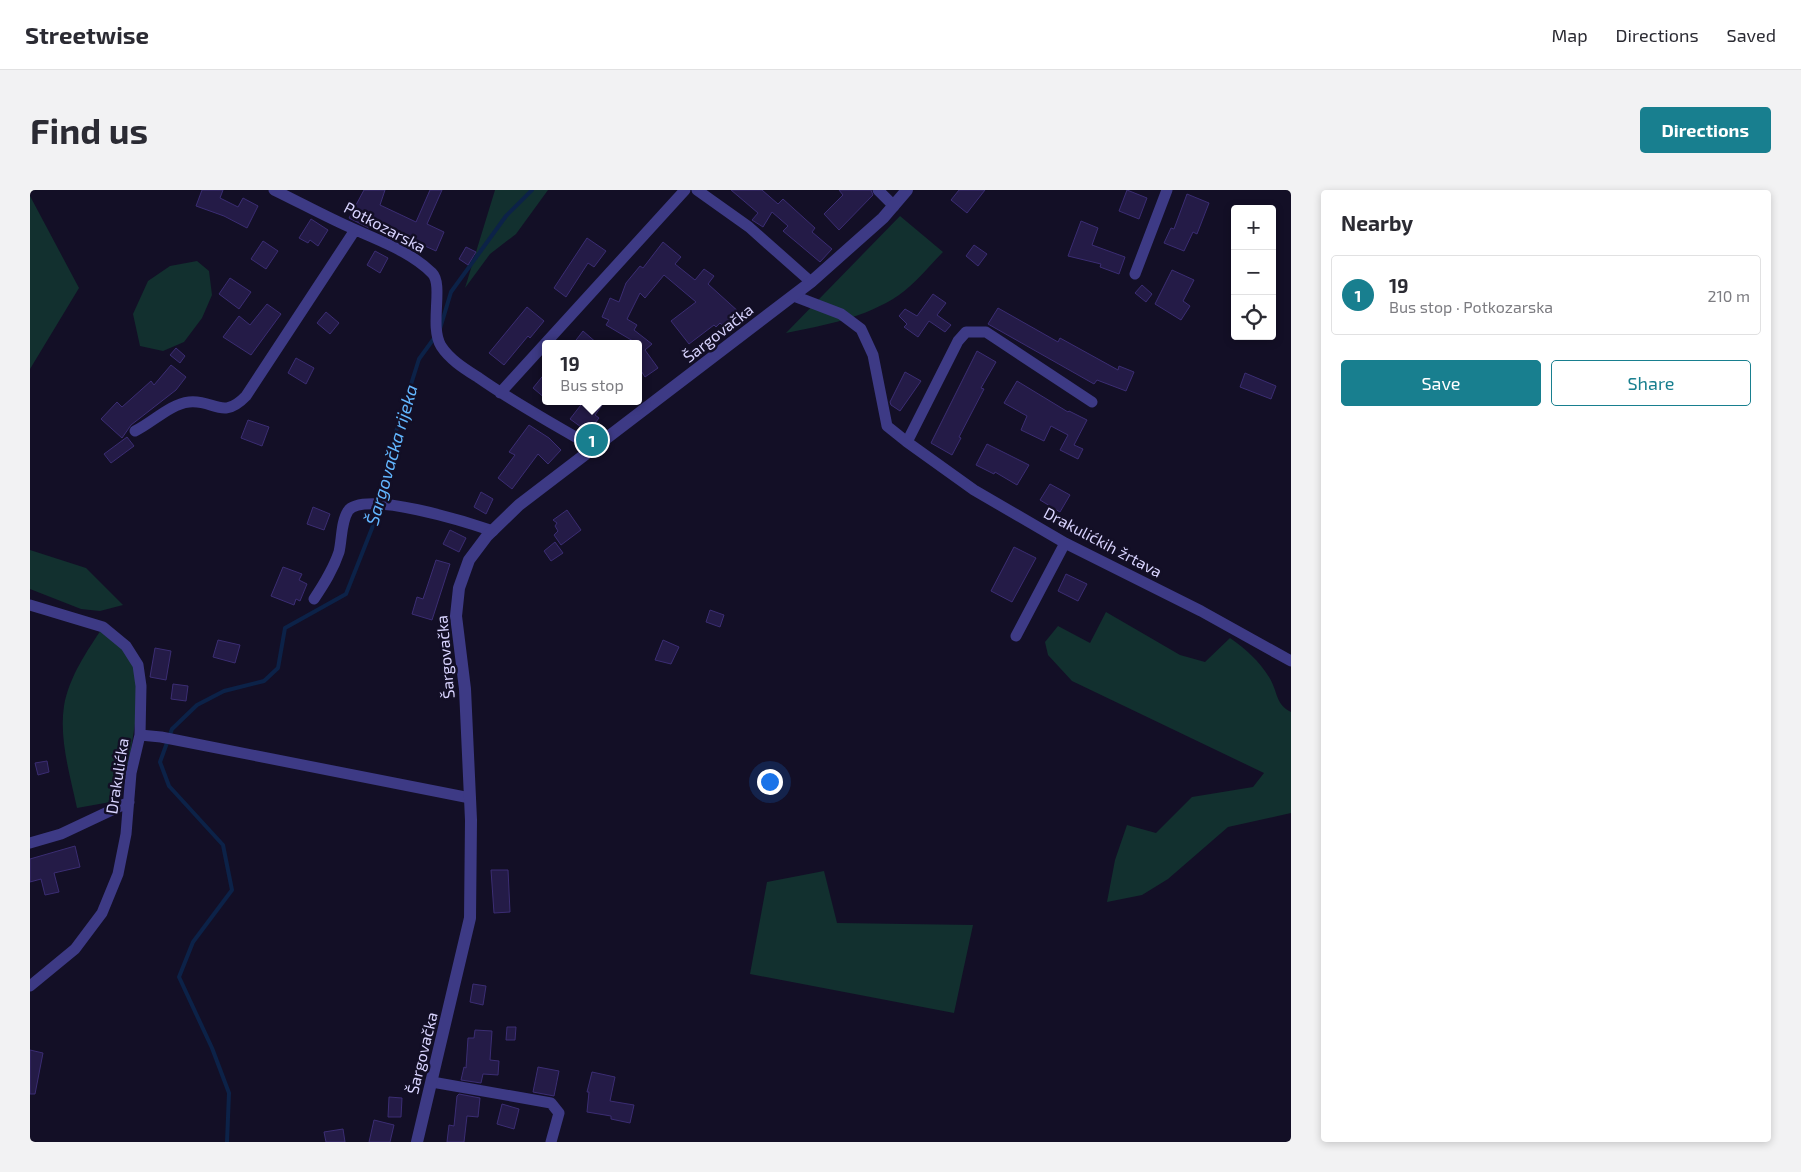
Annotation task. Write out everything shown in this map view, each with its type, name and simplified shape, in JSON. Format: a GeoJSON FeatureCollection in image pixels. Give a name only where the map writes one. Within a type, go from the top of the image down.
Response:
{"type":"FeatureCollection","features":[{"type":"Feature","properties":{"kind":"street","name":"Potkozarska"},"geometry":{"type":"LineString","coordinates":[[274,190],[354,230],[380,240],[419,261],[434,274],[436,285],[434,326],[441,346],[456,363],[500,392],[596,448]]}},
{"type":"Feature","properties":{"kind":"street"},"geometry":{"type":"LineString","coordinates":[[548,340],[685,190]]}},
{"type":"Feature","properties":{"kind":"street"},"geometry":{"type":"LineString","coordinates":[[697,190],[749,227],[810,282]]}},
{"type":"Feature","properties":{"kind":"street"},"geometry":{"type":"LineString","coordinates":[[878,190],[894,206]]}},
{"type":"Feature","properties":{"kind":"street","name":"Šargovačka"},"geometry":{"type":"LineString","coordinates":[[417,1142],[470,918],[472,876],[465,688],[456,616],[459,588],[469,560],[493,531],[519,505],[794,296],[883,218],[907,190]]}},
{"type":"Feature","properties":{"kind":"street"},"geometry":{"type":"LineString","coordinates":[[1135,274],[1168,190]]}},
{"type":"Feature","properties":{"kind":"street"},"geometry":{"type":"LineString","coordinates":[[135,430],[185,403],[191,402],[224,408],[236,406],[246,396],[354,230]]}},
{"type":"Feature","properties":{"kind":"street","name":"Drakulićkih žrtava"},"geometry":{"type":"LineString","coordinates":[[794,296],[841,314],[861,329],[873,355],[887,426],[906,442],[974,490],[1065,543],[1201,611],[1291,661]]}},
{"type":"Feature","properties":{"kind":"street"},"geometry":{"type":"LineString","coordinates":[[906,442],[958,341],[966,332],[986,332],[1092,402]]}},
{"type":"Feature","properties":{"kind":"street"},"geometry":{"type":"LineString","coordinates":[[500,392],[542,346]]}},
{"type":"Feature","properties":{"kind":"street"},"geometry":{"type":"LineString","coordinates":[[314,600],[333,567],[347,512],[352,506],[370,503],[450,516],[493,531]]}},
{"type":"Feature","properties":{"kind":"street"},"geometry":{"type":"LineString","coordinates":[[1016,636],[1065,543]]}},
{"type":"Feature","properties":{"kind":"street","name":"Drakulićka"},"geometry":{"type":"LineString","coordinates":[[30,605],[102,627],[126,646],[138,665],[141,686],[140,735],[131,773],[129,802],[118,874],[102,913],[75,949],[30,986]]}},
{"type":"Feature","properties":{"kind":"street"},"geometry":{"type":"LineString","coordinates":[[140,735],[178,740],[470,798]]}},
{"type":"Feature","properties":{"kind":"street"},"geometry":{"type":"LineString","coordinates":[[30,843],[61,834],[129,802]]}},
{"type":"Feature","properties":{"kind":"street"},"geometry":{"type":"LineString","coordinates":[[432,1082],[551,1103],[559,1113],[551,1142]]}},
{"type":"Feature","properties":{"kind":"green space"},"geometry":{"type":"Polygon","coordinates":[[[495,190],[548,190],[516,234],[490,254],[465,288],[495,190]]]}},
{"type":"Feature","properties":{"kind":"green space"},"geometry":{"type":"Polygon","coordinates":[[[30,196],[79,288],[30,369],[30,196]]]}},
{"type":"Feature","properties":{"kind":"green space"},"geometry":{"type":"Polygon","coordinates":[[[900,216],[943,252],[922,275],[899,295],[872,310],[844,320],[786,333],[900,216]]]}},
{"type":"Feature","properties":{"kind":"green space"},"geometry":{"type":"Polygon","coordinates":[[[197,261],[209,271],[212,295],[202,318],[184,342],[163,351],[140,346],[133,314],[148,281],[170,266],[197,261]]]}},
{"type":"Feature","properties":{"kind":"green space"},"geometry":{"type":"Polygon","coordinates":[[[30,550],[86,568],[123,605],[100,611],[81,609],[30,589],[30,550]]]}},
{"type":"Feature","properties":{"kind":"green space"},"geometry":{"type":"Polygon","coordinates":[[[1106,612],[1180,655],[1205,662],[1230,638],[1247,651],[1261,666],[1272,682],[1279,701],[1291,712],[1291,813],[1228,827],[1168,879],[1142,895],[1107,902],[1115,860],[1127,825],[1156,833],[1192,797],[1253,787],[1264,773],[1072,681],[1048,655],[1045,642],[1058,626],[1090,643],[1106,612]]]}},
{"type":"Feature","properties":{"kind":"green space"},"geometry":{"type":"Polygon","coordinates":[[[103,627],[126,646],[141,686],[128,768],[116,801],[77,808],[64,744],[64,706],[74,675],[103,627]]]}},
{"type":"Feature","properties":{"kind":"green space"},"geometry":{"type":"Polygon","coordinates":[[[824,871],[837,923],[973,925],[954,1013],[750,974],[767,882],[824,871]]]}},
{"type":"Feature","properties":{"kind":"building"},"geometry":{"type":"Polygon","coordinates":[[[202,190],[223,190],[220,198],[238,207],[243,198],[258,206],[247,228],[224,216],[196,206],[202,190]]]}},
{"type":"Feature","properties":{"kind":"building"},"geometry":{"type":"Polygon","coordinates":[[[364,190],[385,190],[380,205],[416,222],[430,190],[442,190],[427,224],[444,232],[436,251],[372,222],[369,228],[349,218],[364,190]]]}},
{"type":"Feature","properties":{"kind":"building"},"geometry":{"type":"Polygon","coordinates":[[[731,190],[762,190],[778,204],[783,199],[815,228],[812,232],[832,249],[820,262],[783,231],[788,226],[772,212],[763,227],[752,220],[758,213],[731,190]]]}},
{"type":"Feature","properties":{"kind":"building"},"geometry":{"type":"Polygon","coordinates":[[[839,190],[871,190],[873,195],[839,230],[824,214],[843,195],[839,190]]]}},
{"type":"Feature","properties":{"kind":"building"},"geometry":{"type":"Polygon","coordinates":[[[959,190],[985,190],[967,213],[951,200],[959,190]]]}},
{"type":"Feature","properties":{"kind":"building"},"geometry":{"type":"Polygon","coordinates":[[[1127,190],[1147,198],[1139,219],[1119,211],[1127,190]]]}},
{"type":"Feature","properties":{"kind":"building"},"geometry":{"type":"Polygon","coordinates":[[[1187,194],[1209,203],[1197,234],[1193,232],[1184,251],[1164,243],[1171,228],[1174,229],[1187,194]]]}},
{"type":"Feature","properties":{"kind":"building"},"geometry":{"type":"Polygon","coordinates":[[[311,219],[328,230],[318,246],[310,240],[308,243],[299,238],[311,219]]]}},
{"type":"Feature","properties":{"kind":"building"},"geometry":{"type":"Polygon","coordinates":[[[1081,221],[1098,228],[1092,245],[1125,257],[1119,274],[1100,267],[1101,264],[1068,256],[1081,221]]]}},
{"type":"Feature","properties":{"kind":"building"},"geometry":{"type":"Polygon","coordinates":[[[587,238],[606,251],[594,267],[588,263],[566,297],[554,288],[587,238]]]}},
{"type":"Feature","properties":{"kind":"building"},"geometry":{"type":"Polygon","coordinates":[[[263,241],[278,251],[266,269],[251,259],[263,241]]]}},
{"type":"Feature","properties":{"kind":"building"},"geometry":{"type":"Polygon","coordinates":[[[663,242],[681,257],[675,264],[695,280],[704,269],[714,276],[708,284],[740,313],[727,329],[720,323],[716,327],[714,325],[689,344],[671,321],[696,302],[664,275],[645,298],[640,293],[627,319],[637,325],[634,330],[652,344],[645,350],[658,368],[645,377],[642,372],[642,340],[631,340],[606,325],[609,320],[602,317],[610,298],[619,302],[626,283],[640,266],[643,268],[663,242]]]}},
{"type":"Feature","properties":{"kind":"building"},"geometry":{"type":"Polygon","coordinates":[[[974,245],[987,254],[978,266],[966,256],[974,245]]]}},
{"type":"Feature","properties":{"kind":"building"},"geometry":{"type":"Polygon","coordinates":[[[466,247],[476,252],[468,265],[459,259],[466,247]]]}},
{"type":"Feature","properties":{"kind":"building"},"geometry":{"type":"Polygon","coordinates":[[[375,251],[388,258],[380,273],[367,265],[375,251]]]}},
{"type":"Feature","properties":{"kind":"building"},"geometry":{"type":"Polygon","coordinates":[[[1172,270],[1194,280],[1183,301],[1190,306],[1181,320],[1155,304],[1172,270]]]}},
{"type":"Feature","properties":{"kind":"building"},"geometry":{"type":"Polygon","coordinates":[[[230,278],[251,292],[239,309],[219,294],[230,278]]]}},
{"type":"Feature","properties":{"kind":"building"},"geometry":{"type":"Polygon","coordinates":[[[1142,285],[1152,294],[1146,302],[1135,293],[1142,285]]]}},
{"type":"Feature","properties":{"kind":"building"},"geometry":{"type":"Polygon","coordinates":[[[933,294],[946,303],[937,315],[951,325],[945,332],[929,321],[918,337],[904,327],[907,324],[899,316],[905,309],[917,316],[933,294]]]}},
{"type":"Feature","properties":{"kind":"building"},"geometry":{"type":"Polygon","coordinates":[[[267,304],[281,314],[251,355],[223,337],[239,316],[250,325],[267,304]]]}},
{"type":"Feature","properties":{"kind":"building"},"geometry":{"type":"Polygon","coordinates":[[[527,307],[544,321],[530,338],[528,336],[504,365],[489,353],[527,307]]]}},
{"type":"Feature","properties":{"kind":"building"},"geometry":{"type":"Polygon","coordinates":[[[998,308],[1058,342],[1060,338],[1118,370],[1119,366],[1134,372],[1126,391],[1097,380],[1094,384],[988,324],[998,308]]]}},
{"type":"Feature","properties":{"kind":"building"},"geometry":{"type":"Polygon","coordinates":[[[326,312],[339,323],[330,334],[317,323],[326,312]]]}},
{"type":"Feature","properties":{"kind":"building"},"geometry":{"type":"Polygon","coordinates":[[[583,331],[593,340],[576,340],[583,331]]]}},
{"type":"Feature","properties":{"kind":"building"},"geometry":{"type":"Polygon","coordinates":[[[176,348],[185,356],[180,363],[170,355],[176,348]]]}},
{"type":"Feature","properties":{"kind":"building"},"geometry":{"type":"Polygon","coordinates":[[[977,351],[996,362],[981,388],[984,389],[959,437],[961,438],[952,455],[931,443],[977,351]]]}},
{"type":"Feature","properties":{"kind":"building"},"geometry":{"type":"Polygon","coordinates":[[[296,358],[314,368],[306,384],[288,373],[296,358]]]}},
{"type":"Feature","properties":{"kind":"building"},"geometry":{"type":"Polygon","coordinates":[[[171,365],[186,377],[176,390],[131,425],[122,438],[101,419],[117,402],[122,407],[151,381],[154,385],[171,365]]]}},
{"type":"Feature","properties":{"kind":"building"},"geometry":{"type":"Polygon","coordinates":[[[905,372],[921,381],[900,411],[891,405],[890,402],[905,372]]]}},
{"type":"Feature","properties":{"kind":"building"},"geometry":{"type":"Polygon","coordinates":[[[1245,373],[1276,386],[1271,399],[1240,387],[1245,373]]]}},
{"type":"Feature","properties":{"kind":"building"},"geometry":{"type":"Polygon","coordinates":[[[542,377],[542,396],[533,388],[542,377]]]}},
{"type":"Feature","properties":{"kind":"building"},"geometry":{"type":"Polygon","coordinates":[[[1017,381],[1068,412],[1087,420],[1074,445],[1083,449],[1078,459],[1060,450],[1068,435],[1051,426],[1044,441],[1021,430],[1027,416],[1004,403],[1017,381]]]}},
{"type":"Feature","properties":{"kind":"building"},"geometry":{"type":"Polygon","coordinates":[[[581,405],[602,405],[595,415],[599,418],[588,432],[570,419],[581,405]]]}},
{"type":"Feature","properties":{"kind":"building"},"geometry":{"type":"Polygon","coordinates":[[[248,420],[269,427],[262,446],[241,438],[248,420]]]}},
{"type":"Feature","properties":{"kind":"building"},"geometry":{"type":"Polygon","coordinates":[[[529,425],[549,438],[561,450],[548,464],[538,454],[512,489],[498,478],[515,455],[509,452],[529,425]]]}},
{"type":"Feature","properties":{"kind":"building"},"geometry":{"type":"Polygon","coordinates":[[[127,437],[134,446],[111,463],[104,454],[127,437]]]}},
{"type":"Feature","properties":{"kind":"building"},"geometry":{"type":"Polygon","coordinates":[[[987,444],[1029,465],[1017,485],[995,472],[994,474],[976,465],[987,444]]]}},
{"type":"Feature","properties":{"kind":"building"},"geometry":{"type":"Polygon","coordinates":[[[1050,484],[1070,495],[1060,512],[1040,500],[1050,484]]]}},
{"type":"Feature","properties":{"kind":"building"},"geometry":{"type":"Polygon","coordinates":[[[481,492],[493,499],[486,514],[474,507],[481,492]]]}},
{"type":"Feature","properties":{"kind":"building"},"geometry":{"type":"Polygon","coordinates":[[[313,507],[330,514],[324,530],[307,524],[313,507]]]}},
{"type":"Feature","properties":{"kind":"building"},"geometry":{"type":"Polygon","coordinates":[[[567,510],[581,530],[561,545],[554,535],[558,531],[555,526],[557,523],[553,520],[567,510]]]}},
{"type":"Feature","properties":{"kind":"building"},"geometry":{"type":"Polygon","coordinates":[[[450,530],[466,538],[459,552],[443,544],[450,530]]]}},
{"type":"Feature","properties":{"kind":"building"},"geometry":{"type":"Polygon","coordinates":[[[555,542],[563,553],[551,561],[544,551],[555,542]]]}},
{"type":"Feature","properties":{"kind":"building"},"geometry":{"type":"Polygon","coordinates":[[[1014,547],[1036,558],[1012,602],[991,591],[1014,547]]]}},
{"type":"Feature","properties":{"kind":"building"},"geometry":{"type":"Polygon","coordinates":[[[436,560],[450,564],[432,620],[412,614],[417,597],[423,599],[436,560]]]}},
{"type":"Feature","properties":{"kind":"building"},"geometry":{"type":"Polygon","coordinates":[[[283,567],[302,574],[299,580],[307,584],[300,601],[296,599],[294,605],[271,596],[283,567]]]}},
{"type":"Feature","properties":{"kind":"building"},"geometry":{"type":"Polygon","coordinates":[[[1066,574],[1087,584],[1078,601],[1058,591],[1066,574]]]}},
{"type":"Feature","properties":{"kind":"building"},"geometry":{"type":"Polygon","coordinates":[[[710,610],[724,615],[720,627],[706,622],[710,610]]]}},
{"type":"Feature","properties":{"kind":"building"},"geometry":{"type":"Polygon","coordinates":[[[218,640],[240,645],[235,663],[213,657],[218,640]]]}},
{"type":"Feature","properties":{"kind":"building"},"geometry":{"type":"Polygon","coordinates":[[[663,640],[679,647],[671,664],[655,660],[663,640]]]}},
{"type":"Feature","properties":{"kind":"building"},"geometry":{"type":"Polygon","coordinates":[[[155,648],[171,651],[166,680],[150,677],[155,648]]]}},
{"type":"Feature","properties":{"kind":"building"},"geometry":{"type":"Polygon","coordinates":[[[173,684],[188,686],[186,701],[171,699],[173,684]]]}},
{"type":"Feature","properties":{"kind":"building"},"geometry":{"type":"Polygon","coordinates":[[[47,761],[49,772],[38,775],[35,763],[47,761]]]}},
{"type":"Feature","properties":{"kind":"building"},"geometry":{"type":"Polygon","coordinates":[[[75,846],[80,867],[54,873],[59,892],[45,895],[41,879],[30,882],[30,859],[75,846]]]}},
{"type":"Feature","properties":{"kind":"building"},"geometry":{"type":"Polygon","coordinates":[[[491,870],[508,870],[510,912],[494,913],[491,870]]]}},
{"type":"Feature","properties":{"kind":"building"},"geometry":{"type":"Polygon","coordinates":[[[473,984],[486,986],[483,1005],[470,1002],[473,984]]]}},
{"type":"Feature","properties":{"kind":"building"},"geometry":{"type":"Polygon","coordinates":[[[507,1027],[516,1027],[515,1040],[506,1040],[507,1027]]]}},
{"type":"Feature","properties":{"kind":"building"},"geometry":{"type":"Polygon","coordinates":[[[475,1030],[492,1031],[490,1060],[499,1061],[498,1075],[483,1074],[481,1083],[461,1080],[464,1067],[466,1068],[468,1038],[474,1038],[475,1030]]]}},
{"type":"Feature","properties":{"kind":"building"},"geometry":{"type":"Polygon","coordinates":[[[30,1050],[43,1053],[35,1094],[30,1094],[30,1050]]]}},
{"type":"Feature","properties":{"kind":"building"},"geometry":{"type":"Polygon","coordinates":[[[538,1067],[559,1071],[554,1096],[533,1092],[538,1067]]]}},
{"type":"Feature","properties":{"kind":"building"},"geometry":{"type":"Polygon","coordinates":[[[592,1072],[615,1077],[610,1101],[634,1105],[630,1123],[611,1119],[611,1116],[587,1112],[589,1092],[587,1092],[592,1072]]]}},
{"type":"Feature","properties":{"kind":"building"},"geometry":{"type":"Polygon","coordinates":[[[459,1094],[480,1098],[478,1117],[467,1116],[464,1142],[447,1142],[449,1125],[454,1126],[457,1096],[459,1094]]]}},
{"type":"Feature","properties":{"kind":"building"},"geometry":{"type":"Polygon","coordinates":[[[389,1097],[402,1098],[401,1117],[388,1117],[389,1097]]]}},
{"type":"Feature","properties":{"kind":"building"},"geometry":{"type":"Polygon","coordinates":[[[502,1104],[519,1109],[514,1129],[497,1124],[502,1104]]]}},
{"type":"Feature","properties":{"kind":"building"},"geometry":{"type":"Polygon","coordinates":[[[374,1120],[394,1125],[390,1142],[369,1142],[374,1120]]]}},
{"type":"Feature","properties":{"kind":"building"},"geometry":{"type":"Polygon","coordinates":[[[343,1129],[345,1142],[326,1142],[324,1132],[343,1129]]]}},
{"type":"Feature","properties":{"kind":"waterway","name":"Šargovačka rijeka"},"geometry":{"type":"LineString","coordinates":[[439,332],[451,292],[506,216],[532,190]]}},
{"type":"Feature","properties":{"kind":"waterway","name":"Šargovačka rijeka"},"geometry":{"type":"LineString","coordinates":[[227,1142],[229,1093],[212,1048],[179,977],[193,942],[232,890],[223,845],[169,786],[160,762],[172,729],[197,705],[224,691],[264,681],[278,668],[285,628],[346,594],[382,503],[395,435],[419,359],[435,337]]}},
{"type":"Feature","properties":{"kind":"place","name":"19"},"geometry":{"type":"Point","coordinates":[592,440]}}]}
